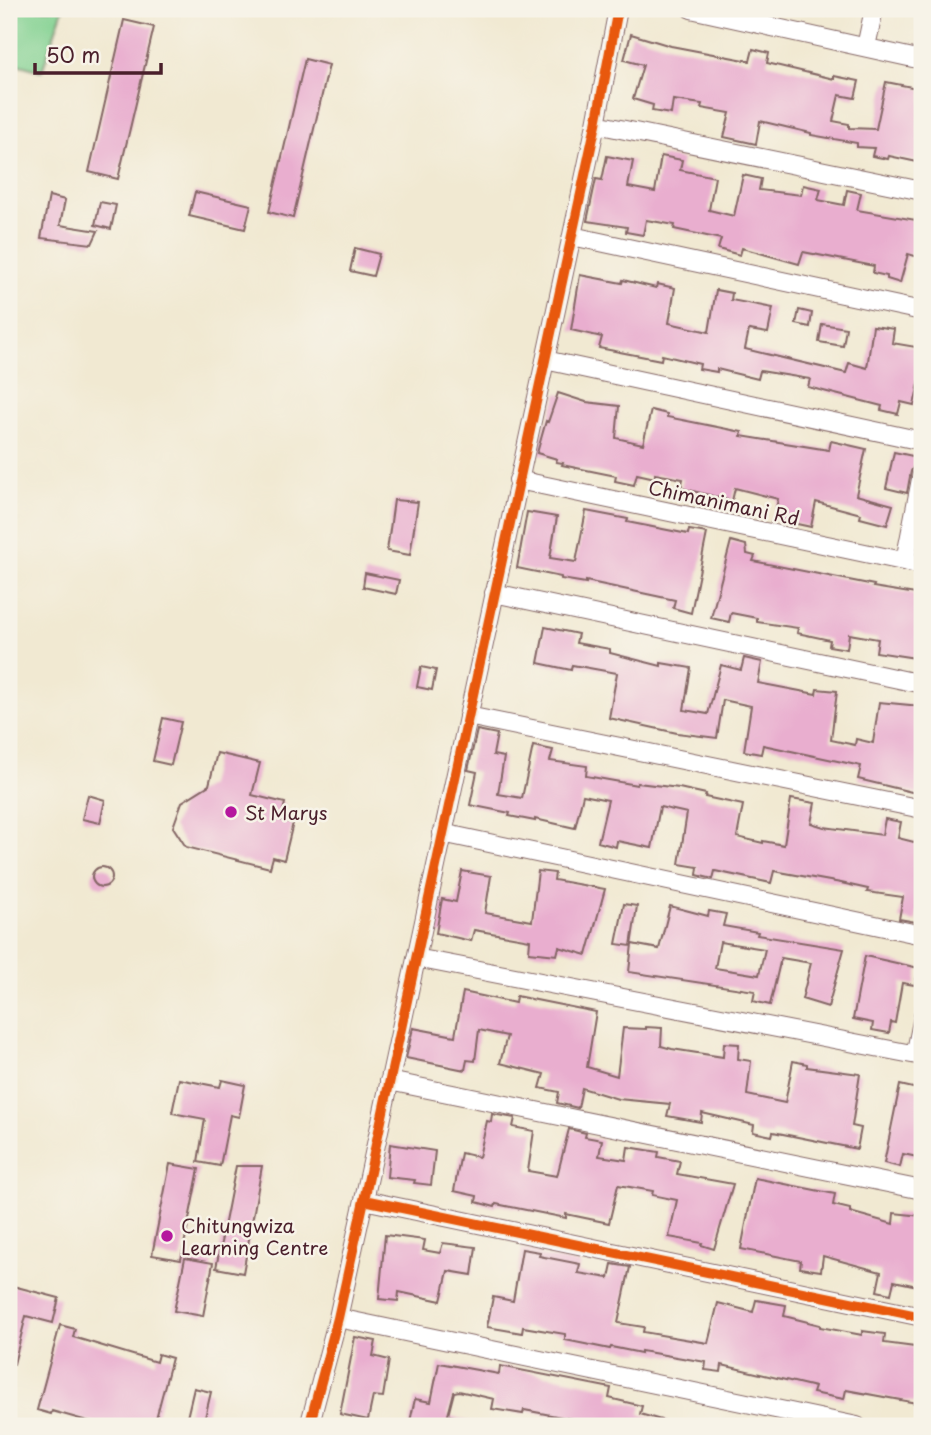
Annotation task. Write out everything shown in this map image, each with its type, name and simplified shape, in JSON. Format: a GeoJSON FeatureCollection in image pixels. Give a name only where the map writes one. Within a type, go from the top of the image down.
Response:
{"type":"FeatureCollection","features":[{"type":"Feature","properties":{"kind":"street"},"geometry":{"type":"LineString","coordinates":[[315,1426],[311,1419],[365,1200],[596,124],[618,9]]}},
{"type":"Feature","properties":{"kind":"street"},"geometry":{"type":"LineString","coordinates":[[691,9],[753,15],[922,60]]}},
{"type":"Feature","properties":{"kind":"street"},"geometry":{"type":"LineString","coordinates":[[866,47],[874,9]]}},
{"type":"Feature","properties":{"kind":"street"},"geometry":{"type":"LineString","coordinates":[[596,124],[922,191]]}},
{"type":"Feature","properties":{"kind":"street"},"geometry":{"type":"LineString","coordinates":[[572,236],[922,311]]}},
{"type":"Feature","properties":{"kind":"street"},"geometry":{"type":"LineString","coordinates":[[545,360],[922,441]]}},
{"type":"Feature","properties":{"kind":"street"},"geometry":{"type":"LineString","coordinates":[[914,563],[922,474]]}},
{"type":"Feature","properties":{"kind":"street","name":"Chimanimani Rd"},"geometry":{"type":"LineString","coordinates":[[518,480],[914,563]]}},
{"type":"Feature","properties":{"kind":"street"},"geometry":{"type":"LineString","coordinates":[[494,593],[922,684]]}},
{"type":"Feature","properties":{"kind":"street"},"geometry":{"type":"LineString","coordinates":[[468,716],[922,808]]}},
{"type":"Feature","properties":{"kind":"street"},"geometry":{"type":"LineString","coordinates":[[442,833],[922,935]]}},
{"type":"Feature","properties":{"kind":"street"},"geometry":{"type":"LineString","coordinates":[[415,958],[916,1055]]}},
{"type":"Feature","properties":{"kind":"street"},"geometry":{"type":"LineString","coordinates":[[389,1082],[922,1190]]}},
{"type":"Feature","properties":{"kind":"street"},"geometry":{"type":"LineString","coordinates":[[365,1200],[922,1317]]}},
{"type":"Feature","properties":{"kind":"street"},"geometry":{"type":"LineString","coordinates":[[338,1318],[857,1426]]}},
{"type":"Feature","properties":{"kind":"lane"},"geometry":{"type":"LineString","coordinates":[[916,1055],[922,999]]}},
{"type":"Feature","properties":{"kind":"green space"},"geometry":{"type":"Polygon","coordinates":[[[9,9],[63,9],[42,71],[9,62],[9,9]]]}},
{"type":"Feature","properties":{"kind":"building"},"geometry":{"type":"Polygon","coordinates":[[[124,20],[154,27],[118,179],[89,172],[124,20]]]}},
{"type":"Feature","properties":{"kind":"building"},"geometry":{"type":"Polygon","coordinates":[[[631,34],[671,46],[750,61],[753,49],[769,53],[767,63],[834,79],[834,76],[859,81],[855,98],[839,95],[833,121],[849,124],[849,128],[876,129],[886,82],[922,89],[922,112],[918,132],[922,133],[922,163],[889,156],[888,159],[872,156],[874,148],[857,147],[857,143],[811,135],[760,121],[756,144],[724,137],[730,113],[701,108],[702,104],[673,100],[671,114],[652,111],[653,105],[633,99],[643,65],[624,60],[631,34]]]}},
{"type":"Feature","properties":{"kind":"building"},"geometry":{"type":"Polygon","coordinates":[[[305,59],[329,65],[293,218],[269,212],[305,59]]]}},
{"type":"Feature","properties":{"kind":"building"},"geometry":{"type":"Polygon","coordinates":[[[607,156],[633,161],[628,187],[655,192],[661,156],[682,160],[680,170],[715,177],[709,210],[734,216],[743,175],[761,179],[759,190],[801,195],[803,185],[821,189],[818,200],[844,205],[847,190],[861,193],[857,210],[922,221],[922,258],[908,254],[900,283],[873,273],[874,266],[803,252],[799,264],[742,248],[740,255],[718,249],[721,239],[674,229],[675,225],[646,220],[643,235],[626,232],[627,227],[587,221],[596,179],[602,180],[607,156]]]}},
{"type":"Feature","properties":{"kind":"building"},"geometry":{"type":"Polygon","coordinates":[[[195,192],[251,205],[245,229],[189,216],[195,192]]]}},
{"type":"Feature","properties":{"kind":"building"},"geometry":{"type":"Polygon","coordinates":[[[49,196],[65,200],[60,225],[98,231],[92,244],[41,238],[49,196]]]}},
{"type":"Feature","properties":{"kind":"building"},"geometry":{"type":"Polygon","coordinates":[[[100,202],[116,205],[111,229],[95,225],[100,202]]]}},
{"type":"Feature","properties":{"kind":"building"},"geometry":{"type":"Polygon","coordinates":[[[355,248],[379,254],[373,276],[350,271],[355,248]]]}},
{"type":"Feature","properties":{"kind":"building"},"geometry":{"type":"Polygon","coordinates":[[[580,275],[622,283],[623,280],[656,288],[657,284],[675,288],[669,323],[709,332],[716,290],[732,293],[731,300],[773,308],[768,333],[749,330],[745,349],[846,373],[849,363],[867,368],[873,326],[894,329],[892,343],[922,348],[922,371],[914,405],[901,402],[898,414],[881,410],[882,406],[808,387],[810,379],[760,371],[758,379],[717,369],[717,372],[699,369],[700,364],[662,355],[661,360],[599,348],[602,337],[571,330],[580,275]]]}},
{"type":"Feature","properties":{"kind":"building"},"geometry":{"type":"Polygon","coordinates":[[[799,310],[812,313],[810,327],[796,324],[799,310]]]}},
{"type":"Feature","properties":{"kind":"building"},"geometry":{"type":"Polygon","coordinates":[[[822,324],[846,328],[843,346],[819,342],[822,324]]]}},
{"type":"Feature","properties":{"kind":"building"},"geometry":{"type":"Polygon","coordinates":[[[558,393],[586,402],[619,406],[616,438],[643,444],[651,410],[667,414],[667,417],[742,432],[741,436],[829,450],[831,441],[866,449],[856,495],[893,505],[887,525],[860,518],[861,514],[816,502],[811,527],[774,519],[778,499],[735,488],[732,501],[681,488],[683,479],[637,474],[634,485],[615,481],[616,476],[562,465],[563,463],[556,462],[557,459],[537,453],[558,393]]]}},
{"type":"Feature","properties":{"kind":"building"},"geometry":{"type":"Polygon","coordinates":[[[894,452],[922,458],[922,463],[914,466],[911,471],[907,493],[886,488],[894,452]]]}},
{"type":"Feature","properties":{"kind":"building"},"geometry":{"type":"Polygon","coordinates":[[[394,500],[418,502],[410,555],[387,551],[394,500]]]}},
{"type":"Feature","properties":{"kind":"building"},"geometry":{"type":"Polygon","coordinates":[[[586,511],[688,534],[689,530],[707,533],[691,613],[673,608],[675,600],[517,568],[527,512],[557,517],[550,558],[576,562],[586,511]]]}},
{"type":"Feature","properties":{"kind":"building"},"geometry":{"type":"Polygon","coordinates":[[[731,541],[746,545],[747,554],[755,556],[753,561],[922,595],[922,659],[876,652],[878,639],[849,634],[847,649],[829,646],[830,640],[797,633],[798,628],[757,622],[757,618],[731,613],[729,622],[711,618],[731,541]]]}},
{"type":"Feature","properties":{"kind":"building"},"geometry":{"type":"Polygon","coordinates":[[[365,573],[399,580],[396,594],[363,587],[365,573]]]}},
{"type":"Feature","properties":{"kind":"building"},"geometry":{"type":"Polygon","coordinates":[[[545,627],[578,634],[576,643],[610,649],[610,653],[661,666],[661,663],[691,668],[684,710],[708,714],[721,665],[741,670],[744,658],[762,662],[758,683],[816,694],[817,689],[837,691],[831,740],[855,745],[856,739],[873,743],[879,702],[920,706],[917,719],[922,720],[920,794],[858,779],[861,766],[763,745],[761,754],[744,751],[751,706],[723,700],[717,738],[677,733],[609,718],[617,673],[572,665],[571,670],[538,663],[545,627]]]}},
{"type":"Feature","properties":{"kind":"building"},"geometry":{"type":"Polygon","coordinates":[[[421,667],[436,670],[432,690],[417,687],[421,667]]]}},
{"type":"Feature","properties":{"kind":"building"},"geometry":{"type":"Polygon","coordinates":[[[163,718],[181,722],[171,765],[153,761],[163,718]]]}},
{"type":"Feature","properties":{"kind":"building"},"geometry":{"type":"Polygon","coordinates":[[[477,730],[497,734],[493,755],[504,757],[498,794],[522,798],[533,746],[553,750],[550,761],[587,766],[586,776],[637,785],[679,788],[743,805],[737,837],[763,843],[784,845],[791,799],[815,803],[811,823],[824,827],[882,835],[885,819],[901,822],[898,838],[922,844],[922,886],[916,922],[899,919],[903,897],[867,892],[868,889],[841,883],[774,871],[771,883],[715,871],[713,879],[697,875],[698,867],[679,864],[687,813],[660,807],[652,848],[617,841],[616,847],[598,842],[608,800],[583,795],[575,828],[509,816],[510,813],[470,805],[477,772],[468,770],[477,730]]]}},
{"type":"Feature","properties":{"kind":"building","name":"St Marys"},"geometry":{"type":"Polygon","coordinates":[[[217,753],[260,763],[252,795],[285,803],[281,820],[293,823],[284,860],[273,857],[270,868],[186,847],[173,827],[182,802],[209,785],[217,753]]]}},
{"type":"Feature","properties":{"kind":"building"},"geometry":{"type":"Polygon","coordinates":[[[88,795],[105,800],[100,823],[82,819],[88,795]]]}},
{"type":"Feature","properties":{"kind":"building"},"geometry":{"type":"Polygon","coordinates":[[[102,867],[109,870],[112,877],[109,884],[102,887],[95,884],[92,877],[95,870],[102,867]]]}},
{"type":"Feature","properties":{"kind":"building"},"geometry":{"type":"Polygon","coordinates":[[[462,871],[491,876],[485,913],[532,921],[538,871],[555,873],[554,880],[605,889],[587,955],[559,947],[557,955],[529,952],[530,940],[474,930],[471,941],[436,933],[442,899],[456,902],[462,871]]]}},
{"type":"Feature","properties":{"kind":"building"},"geometry":{"type":"Polygon","coordinates":[[[624,904],[637,906],[631,946],[616,944],[624,904]]]}},
{"type":"Feature","properties":{"kind":"building"},"geometry":{"type":"Polygon","coordinates":[[[670,906],[708,916],[709,911],[726,914],[723,926],[758,932],[757,935],[844,949],[828,1007],[802,999],[811,963],[781,958],[770,1005],[753,1001],[755,991],[629,972],[632,944],[659,949],[670,906]],[[720,942],[715,968],[759,975],[765,949],[720,942]]]}},
{"type":"Feature","properties":{"kind":"building"},"geometry":{"type":"Polygon","coordinates":[[[865,956],[919,968],[915,985],[902,983],[895,1023],[891,1022],[889,1033],[872,1030],[873,1023],[853,1019],[865,956]]]}},
{"type":"Feature","properties":{"kind":"building"},"geometry":{"type":"Polygon","coordinates":[[[463,992],[515,1003],[516,996],[596,1012],[587,1067],[617,1076],[623,1028],[646,1027],[662,1028],[661,1046],[672,1049],[723,1057],[724,1043],[739,1044],[738,1059],[751,1061],[747,1095],[785,1103],[793,1061],[807,1064],[807,1067],[860,1074],[852,1126],[861,1128],[857,1149],[773,1132],[772,1136],[753,1132],[754,1125],[702,1113],[701,1122],[667,1116],[670,1104],[618,1099],[582,1088],[578,1108],[557,1103],[559,1092],[540,1088],[544,1074],[500,1063],[507,1036],[479,1030],[475,1061],[467,1060],[465,1070],[406,1058],[413,1028],[455,1036],[463,992]]]}},
{"type":"Feature","properties":{"kind":"building"},"geometry":{"type":"Polygon","coordinates":[[[179,1079],[220,1087],[222,1080],[245,1085],[239,1117],[230,1115],[220,1166],[198,1162],[205,1119],[172,1113],[179,1079]]]}},
{"type":"Feature","properties":{"kind":"building"},"geometry":{"type":"Polygon","coordinates":[[[900,1085],[922,1090],[922,1158],[903,1154],[900,1167],[884,1163],[900,1085]]]}},
{"type":"Feature","properties":{"kind":"building"},"geometry":{"type":"Polygon","coordinates":[[[492,1114],[515,1118],[513,1127],[534,1131],[528,1171],[557,1176],[569,1129],[586,1133],[585,1137],[602,1140],[599,1156],[626,1160],[628,1147],[659,1152],[658,1157],[680,1161],[677,1174],[733,1184],[714,1249],[701,1245],[702,1243],[669,1237],[677,1200],[652,1195],[653,1191],[618,1185],[609,1223],[566,1214],[566,1218],[496,1204],[495,1207],[476,1202],[477,1196],[454,1191],[461,1153],[479,1157],[487,1121],[491,1122],[492,1114]]]}},
{"type":"Feature","properties":{"kind":"building"},"geometry":{"type":"Polygon","coordinates":[[[390,1144],[435,1151],[431,1185],[387,1177],[390,1144]]]}},
{"type":"Feature","properties":{"kind":"building"},"geometry":{"type":"Polygon","coordinates":[[[170,1164],[199,1169],[181,1260],[152,1255],[170,1164]]]}},
{"type":"Feature","properties":{"kind":"building"},"geometry":{"type":"Polygon","coordinates":[[[236,1166],[262,1166],[243,1273],[216,1268],[236,1166]]]}},
{"type":"Feature","properties":{"kind":"building"},"geometry":{"type":"Polygon","coordinates":[[[755,1178],[835,1194],[833,1205],[893,1224],[894,1213],[922,1216],[922,1287],[894,1281],[891,1294],[877,1291],[881,1272],[823,1256],[821,1271],[800,1268],[801,1261],[741,1249],[755,1178]]]}},
{"type":"Feature","properties":{"kind":"building"},"geometry":{"type":"Polygon","coordinates":[[[385,1235],[425,1240],[423,1250],[440,1253],[443,1243],[476,1247],[472,1275],[448,1271],[441,1301],[399,1292],[398,1301],[379,1299],[385,1235]]]}},
{"type":"Feature","properties":{"kind":"building"},"geometry":{"type":"Polygon","coordinates":[[[522,1249],[540,1252],[539,1256],[580,1264],[578,1273],[609,1278],[612,1264],[630,1267],[618,1323],[644,1327],[643,1332],[708,1343],[718,1303],[753,1312],[756,1300],[786,1305],[784,1316],[820,1327],[862,1335],[862,1331],[885,1334],[884,1343],[922,1348],[922,1404],[846,1390],[844,1399],[813,1393],[815,1387],[722,1365],[721,1372],[705,1370],[706,1362],[641,1351],[610,1349],[565,1340],[565,1334],[523,1327],[522,1333],[487,1327],[493,1297],[513,1301],[522,1249]]]}},
{"type":"Feature","properties":{"kind":"building"},"geometry":{"type":"Polygon","coordinates":[[[185,1258],[213,1263],[203,1316],[174,1311],[185,1258]]]}},
{"type":"Feature","properties":{"kind":"building"},"geometry":{"type":"Polygon","coordinates":[[[9,1285],[59,1298],[53,1323],[26,1316],[14,1364],[9,1364],[9,1285]]]}},
{"type":"Feature","properties":{"kind":"building"},"geometry":{"type":"Polygon","coordinates":[[[60,1325],[75,1329],[73,1337],[156,1362],[158,1354],[172,1358],[154,1426],[105,1426],[52,1411],[51,1414],[37,1410],[60,1325]]]}},
{"type":"Feature","properties":{"kind":"building"},"geometry":{"type":"Polygon","coordinates":[[[355,1337],[376,1341],[373,1356],[389,1360],[383,1397],[373,1396],[368,1420],[340,1414],[355,1337]]]}},
{"type":"Feature","properties":{"kind":"building"},"geometry":{"type":"Polygon","coordinates":[[[439,1363],[499,1374],[500,1366],[611,1388],[609,1398],[642,1406],[640,1414],[668,1422],[667,1426],[582,1426],[583,1421],[524,1410],[523,1414],[492,1409],[494,1399],[459,1391],[454,1392],[448,1415],[473,1423],[473,1426],[409,1426],[415,1399],[431,1402],[439,1363]]]}},
{"type":"Feature","properties":{"kind":"building"},"geometry":{"type":"Polygon","coordinates":[[[194,1388],[211,1392],[203,1426],[185,1426],[194,1388]]]}},
{"type":"Feature","properties":{"kind":"cycle path"},"geometry":{"type":"LineString","coordinates":[[315,1426],[311,1419],[338,1318],[364,1200],[596,124],[618,9]]}},
{"type":"Feature","properties":{"kind":"cycle path"},"geometry":{"type":"LineString","coordinates":[[364,1200],[922,1317]]}},
{"type":"Feature","properties":{"kind":"place","name":"St Marys"},"geometry":{"type":"Point","coordinates":[231,812]}},
{"type":"Feature","properties":{"kind":"place","name":"Chitungwiza Learning Centre"},"geometry":{"type":"Point","coordinates":[167,1236]}}]}
